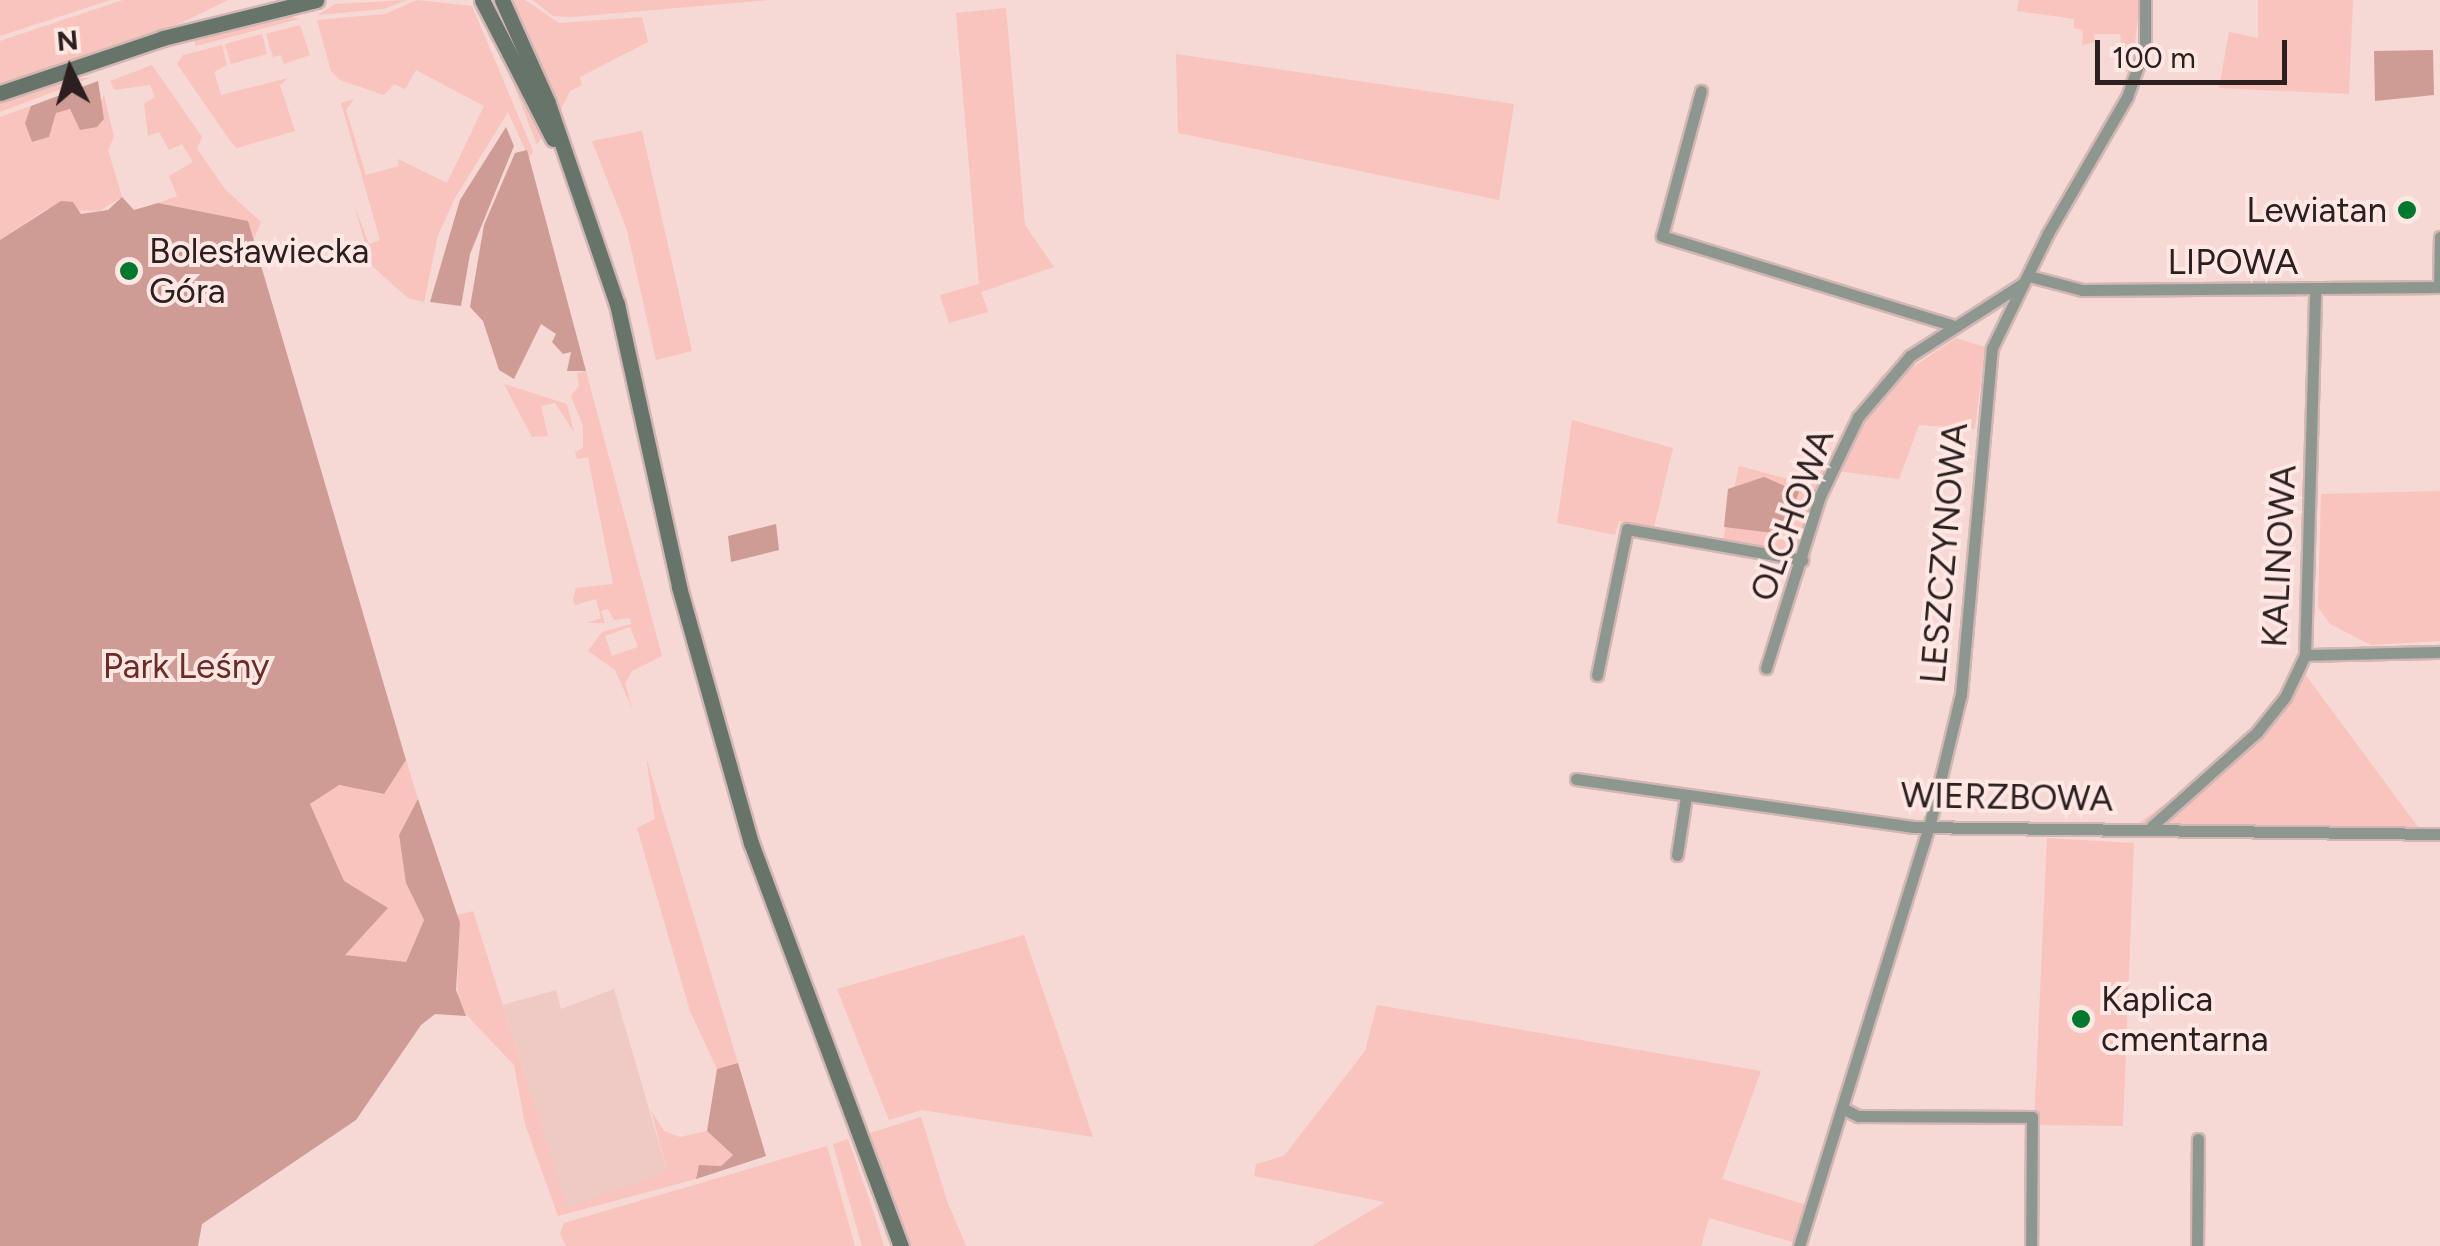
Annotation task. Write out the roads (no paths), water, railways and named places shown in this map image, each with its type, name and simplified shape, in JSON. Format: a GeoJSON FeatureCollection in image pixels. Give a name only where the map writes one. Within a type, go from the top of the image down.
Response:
{"type":"FeatureCollection","features":[{"type":"Feature","properties":{"kind":"main road"},"geometry":{"type":"LineString","coordinates":[[0,93],[160,39],[316,0]]}},
{"type":"Feature","properties":{"kind":"main road"},"geometry":{"type":"LineString","coordinates":[[482,0],[561,151]]}},
{"type":"Feature","properties":{"kind":"main road"},"geometry":{"type":"LineString","coordinates":[[502,0],[548,104],[628,341],[679,587],[726,763],[902,1246]]}},
{"type":"Feature","properties":{"kind":"street","name":"LESZCZYNOWA"},"geometry":{"type":"LineString","coordinates":[[1799,1246],[1929,827],[1968,655],[1992,348],[2131,88],[2144,46],[2145,0]]}},
{"type":"Feature","properties":{"kind":"street"},"geometry":{"type":"LineString","coordinates":[[1701,91],[1662,236],[1952,325]]}},
{"type":"Feature","properties":{"kind":"street"},"geometry":{"type":"LineString","coordinates":[[2440,238],[2440,288]]}},
{"type":"Feature","properties":{"kind":"street","name":"LIPOWA"},"geometry":{"type":"LineString","coordinates":[[2027,278],[2062,290],[2440,288]]}},
{"type":"Feature","properties":{"kind":"street","name":"OLCHOWA"},"geometry":{"type":"LineString","coordinates":[[1766,668],[1820,496],[1858,417],[1890,373],[1952,325],[2027,278]]}},
{"type":"Feature","properties":{"kind":"street","name":"KALINOWA"},"geometry":{"type":"LineString","coordinates":[[2152,826],[2257,732],[2285,697],[2305,654],[2316,288]]}},
{"type":"Feature","properties":{"kind":"street"},"geometry":{"type":"LineString","coordinates":[[1597,675],[1627,528],[1802,560]]}},
{"type":"Feature","properties":{"kind":"street"},"geometry":{"type":"LineString","coordinates":[[2305,654],[2440,652]]}},
{"type":"Feature","properties":{"kind":"street","name":"WIERZBOWA"},"geometry":{"type":"LineString","coordinates":[[1576,778],[1929,827],[2152,826],[2440,834]]}},
{"type":"Feature","properties":{"kind":"street"},"geometry":{"type":"LineString","coordinates":[[1677,855],[1686,796]]}},
{"type":"Feature","properties":{"kind":"street"},"geometry":{"type":"LineString","coordinates":[[1842,1108],[1858,1116],[2032,1118],[2031,1246]]}},
{"type":"Feature","properties":{"kind":"street"},"geometry":{"type":"LineString","coordinates":[[2197,1246],[2198,1139]]}},
{"type":"Feature","properties":{"kind":"place","name":"Lewiatan"},"geometry":{"type":"Point","coordinates":[2407,210]}},
{"type":"Feature","properties":{"kind":"place","name":"Bolesławiecka Góra"},"geometry":{"type":"Point","coordinates":[129,271]}},
{"type":"Feature","properties":{"kind":"place","name":"Kaplica cmentarna"},"geometry":{"type":"Point","coordinates":[2081,1019]}},
{"type":"Feature","properties":{"kind":"park label","name":"Park Leśny"},"geometry":{"type":"Point","coordinates":[186,666]}}]}
